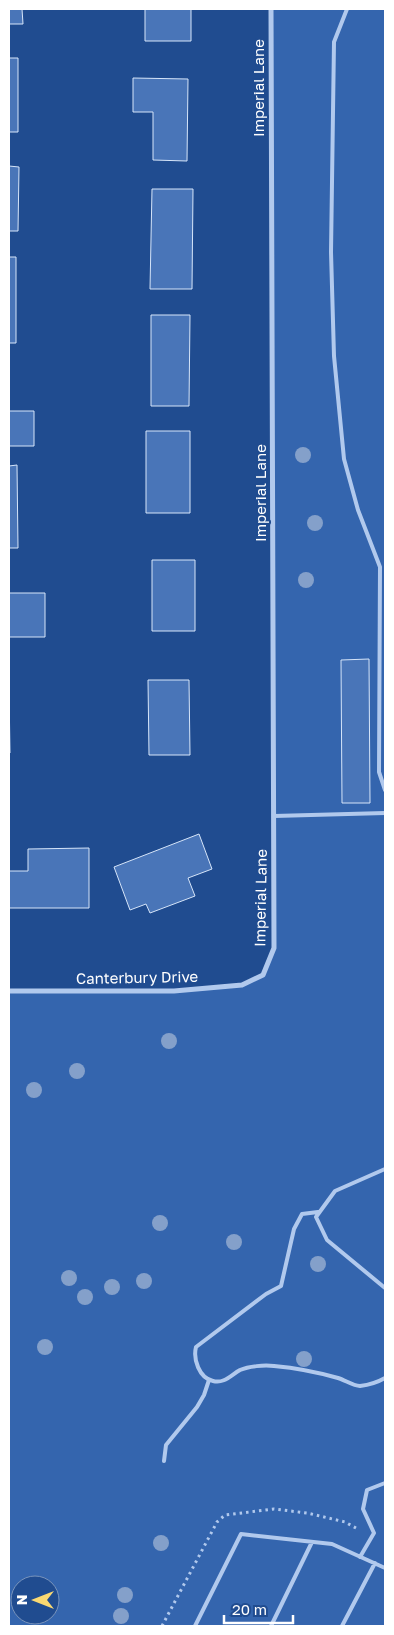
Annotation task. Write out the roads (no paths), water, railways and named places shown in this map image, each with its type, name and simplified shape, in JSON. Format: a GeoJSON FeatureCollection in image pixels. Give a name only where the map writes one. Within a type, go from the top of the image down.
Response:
{"type":"FeatureCollection","features":[{"type":"Feature","properties":{"kind":"street","name":"Imperial Lane"},"geometry":{"type":"LineString","coordinates":[[264,975],[274,948],[271,9]]}},
{"type":"Feature","properties":{"kind":"street","name":"Canterbury Drive"},"geometry":{"type":"LineString","coordinates":[[9,991],[174,991],[242,985],[264,975]]}},
{"type":"Feature","properties":{"kind":"lane"},"geometry":{"type":"LineString","coordinates":[[347,9],[334,42],[330,252],[334,356],[344,459],[358,510],[380,567],[379,772],[385,790]]}},
{"type":"Feature","properties":{"kind":"lane"},"geometry":{"type":"LineString","coordinates":[[274,816],[385,813]]}},
{"type":"Feature","properties":{"kind":"lane"},"geometry":{"type":"LineString","coordinates":[[385,1169],[335,1191],[316,1217],[327,1240],[385,1288]]}},
{"type":"Feature","properties":{"kind":"lane"},"geometry":{"type":"LineString","coordinates":[[318,1212],[302,1214],[298,1221],[294,1229],[281,1286],[266,1294],[196,1347],[194,1356],[198,1366],[205,1378],[222,1382],[240,1370],[272,1366],[316,1372],[343,1379],[358,1386],[377,1382],[385,1378]]}},
{"type":"Feature","properties":{"kind":"lane"},"geometry":{"type":"LineString","coordinates":[[164,1461],[166,1446],[197,1407],[204,1395],[209,1380]]}},
{"type":"Feature","properties":{"kind":"lane"},"geometry":{"type":"LineString","coordinates":[[360,1556],[374,1533],[363,1509],[367,1490],[385,1483]]}},
{"type":"Feature","properties":{"kind":"lane"},"geometry":{"type":"LineString","coordinates":[[194,1626],[241,1534],[332,1544],[385,1568]]}},
{"type":"Feature","properties":{"kind":"lane"},"geometry":{"type":"LineString","coordinates":[[271,1626],[312,1542]]}},
{"type":"Feature","properties":{"kind":"lane"},"geometry":{"type":"LineString","coordinates":[[342,1626],[375,1564]]}}]}
